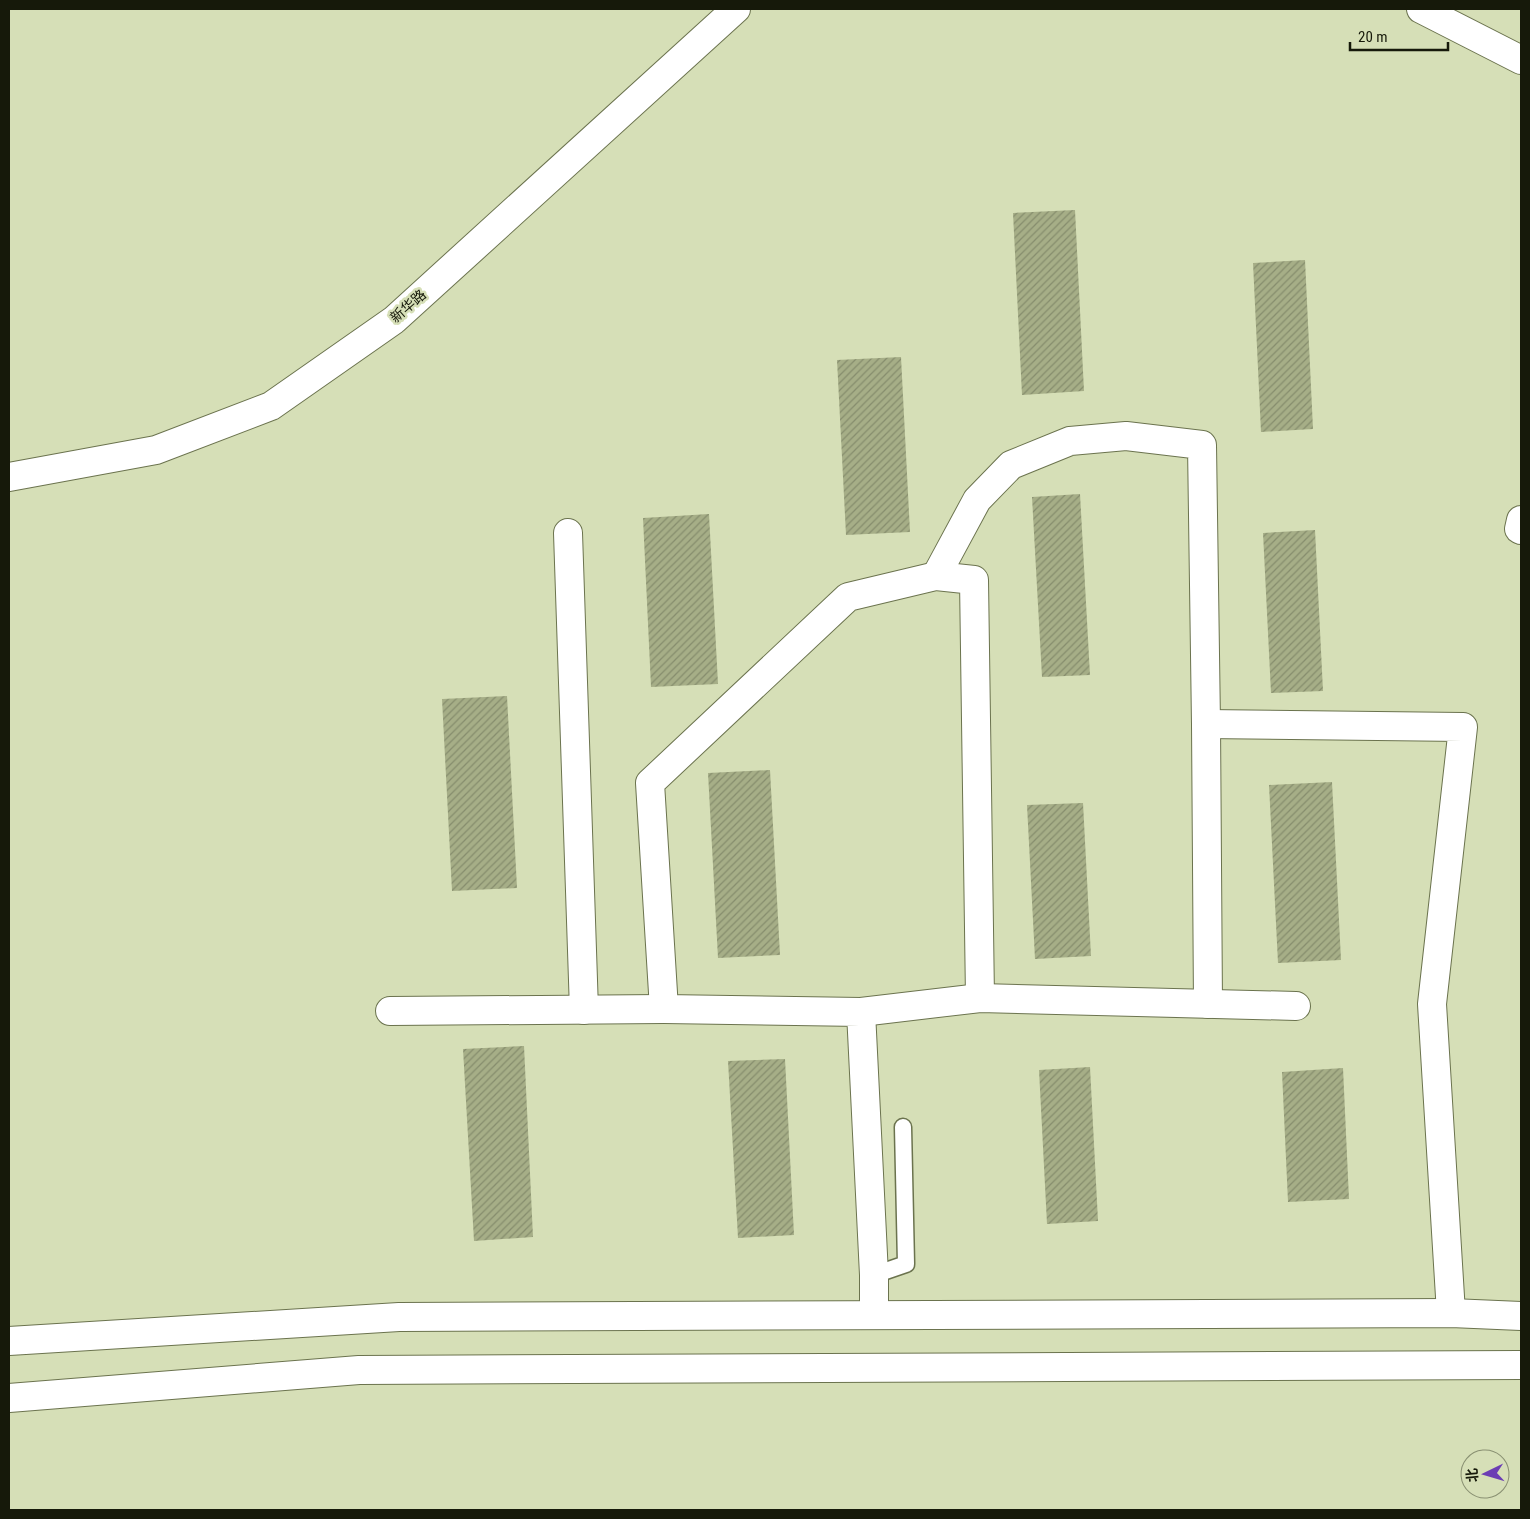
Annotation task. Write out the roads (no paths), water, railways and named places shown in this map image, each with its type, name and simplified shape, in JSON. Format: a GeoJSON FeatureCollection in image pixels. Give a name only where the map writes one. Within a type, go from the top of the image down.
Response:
{"type":"FeatureCollection","features":[{"type":"Feature","properties":{"kind":"street","name":"新华路"},"geometry":{"type":"LineString","coordinates":[[9,477],[156,450],[270,406],[394,320],[736,9]]}},
{"type":"Feature","properties":{"kind":"street"},"geometry":{"type":"LineString","coordinates":[[1421,9],[1521,60]]}},
{"type":"Feature","properties":{"kind":"street"},"geometry":{"type":"LineString","coordinates":[[936,576],[977,500],[1010,464],[1070,441],[1126,436],[1202,445],[1208,1004]]}},
{"type":"Feature","properties":{"kind":"street"},"geometry":{"type":"LineString","coordinates":[[1521,520],[1519,529],[1521,530]]}},
{"type":"Feature","properties":{"kind":"street"},"geometry":{"type":"LineString","coordinates":[[568,533],[584,1010]]}},
{"type":"Feature","properties":{"kind":"street"},"geometry":{"type":"LineString","coordinates":[[664,1009],[650,782],[848,597],[936,576],[974,580],[980,998]]}},
{"type":"Feature","properties":{"kind":"street"},"geometry":{"type":"LineString","coordinates":[[1206,724],[1464,727],[1432,1004],[1451,1313]]}},
{"type":"Feature","properties":{"kind":"street"},"geometry":{"type":"LineString","coordinates":[[390,1011],[664,1009],[861,1012],[980,998],[1296,1006]]}},
{"type":"Feature","properties":{"kind":"street"},"geometry":{"type":"LineString","coordinates":[[861,1012],[874,1274],[874,1315]]}},
{"type":"Feature","properties":{"kind":"street"},"geometry":{"type":"LineString","coordinates":[[9,1342],[399,1317],[1451,1313],[1521,1316]]}},
{"type":"Feature","properties":{"kind":"street"},"geometry":{"type":"LineString","coordinates":[[9,1398],[359,1370],[1521,1365]]}},
{"type":"Feature","properties":{"kind":"lane"},"geometry":{"type":"LineString","coordinates":[[874,1274],[906,1264],[903,1127]]}}]}
